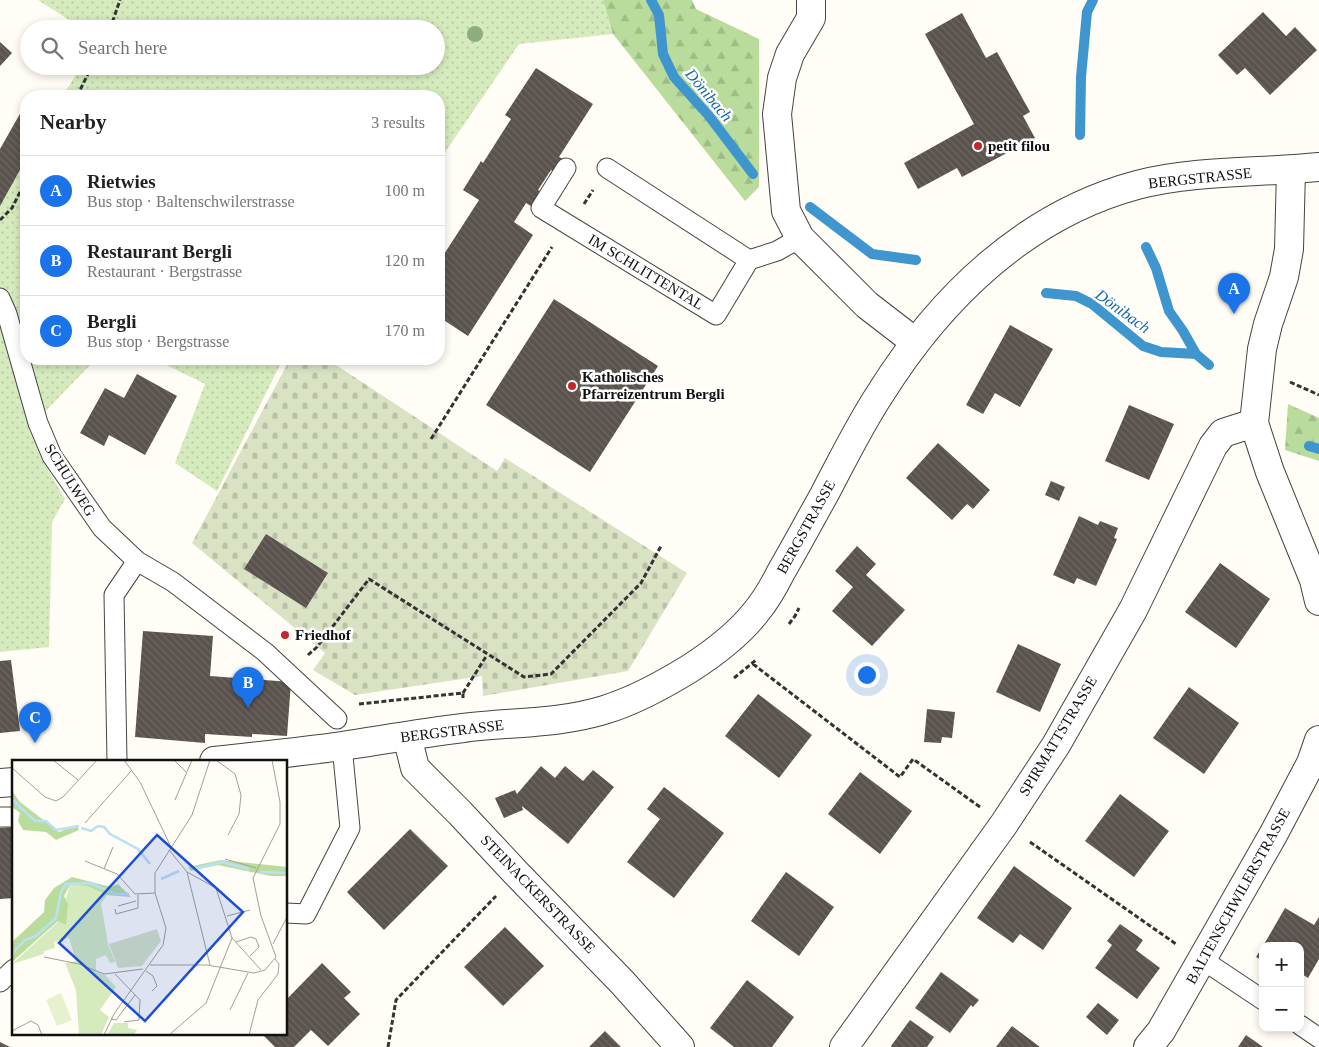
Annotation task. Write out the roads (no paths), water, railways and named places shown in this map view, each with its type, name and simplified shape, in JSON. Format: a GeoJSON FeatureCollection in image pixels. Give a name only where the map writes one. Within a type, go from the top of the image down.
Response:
{"type":"FeatureCollection","features":[{"type":"Feature","properties":{"kind":"street"},"geometry":{"type":"LineString","coordinates":[[811,0],[812,18],[790,54],[782,78],[777,114],[786,211],[800,238],[867,305],[915,342]]}},
{"type":"Feature","properties":{"kind":"street","name":"BERGSTRASSE"},"geometry":{"type":"LineString","coordinates":[[223,760],[342,746],[463,728],[560,718],[602,710],[641,695],[662,684],[710,655],[744,626],[768,595],[874,403],[915,342],[947,304],[982,270],[1031,232],[1074,209],[1136,186],[1157,181],[1204,175],[1319,167]]}},
{"type":"Feature","properties":{"kind":"street"},"geometry":{"type":"LineString","coordinates":[[1291,170],[1288,249],[1284,278],[1268,324],[1262,349],[1254,423],[1270,472],[1314,580],[1319,601]]}},
{"type":"Feature","properties":{"kind":"street","name":"SPIRMATTSTRASSE"},"geometry":{"type":"LineString","coordinates":[[844,1047],[1004,824],[1056,745],[1132,610],[1213,446],[1223,433],[1254,423]]}},
{"type":"Feature","properties":{"kind":"street","name":"STEINACKERSTRASSE"},"geometry":{"type":"LineString","coordinates":[[407,736],[415,768],[622,982],[680,1047]]}},
{"type":"Feature","properties":{"kind":"street","name":"BALTENSCHWILERSTRASSE"},"geometry":{"type":"LineString","coordinates":[[1148,1047],[1161,1031],[1203,960],[1303,779],[1319,740]]}},
{"type":"Feature","properties":{"kind":"lane","name":"IM SCHLITTENTAL"},"geometry":{"type":"LineString","coordinates":[[566,168],[540,208],[716,314],[749,260]]}},
{"type":"Feature","properties":{"kind":"lane"},"geometry":{"type":"LineString","coordinates":[[606,168],[749,260],[776,250],[800,238]]}},
{"type":"Feature","properties":{"kind":"lane","name":"SCHULWEG"},"geometry":{"type":"LineString","coordinates":[[0,298],[7,314],[20,360]]}},
{"type":"Feature","properties":{"kind":"lane","name":"SCHULWEG"},"geometry":{"type":"LineString","coordinates":[[22,365],[38,423],[52,456],[102,528],[137,561],[173,582],[266,652],[337,719]]}},
{"type":"Feature","properties":{"kind":"lane"},"geometry":{"type":"LineString","coordinates":[[117,760],[114,595],[137,561]]}},
{"type":"Feature","properties":{"kind":"lane"},"geometry":{"type":"LineString","coordinates":[[288,913],[306,914],[350,828],[342,746]]}},
{"type":"Feature","properties":{"kind":"lane"},"geometry":{"type":"LineString","coordinates":[[1203,960],[1259,997]]}},
{"type":"Feature","properties":{"kind":"lane"},"geometry":{"type":"LineString","coordinates":[[0,982],[12,971]]}},
{"type":"Feature","properties":{"kind":"lane"},"geometry":{"type":"LineString","coordinates":[[1304,1028],[1319,1038]]}},
{"type":"Feature","properties":{"kind":"waterway","name":"Dönibach"},"geometry":{"type":"LineString","coordinates":[[651,0],[659,15],[663,54],[674,77],[709,116],[753,174]]}},
{"type":"Feature","properties":{"kind":"waterway"},"geometry":{"type":"LineString","coordinates":[[1080,135],[1081,77],[1087,12],[1093,0]]}},
{"type":"Feature","properties":{"kind":"waterway","name":"Dönibach"},"geometry":{"type":"LineString","coordinates":[[810,207],[872,254],[916,260]]}},
{"type":"Feature","properties":{"kind":"waterway"},"geometry":{"type":"LineString","coordinates":[[1146,247],[1156,268],[1169,311],[1196,354]]}},
{"type":"Feature","properties":{"kind":"waterway","name":"Dönibach"},"geometry":{"type":"LineString","coordinates":[[1046,293],[1076,296],[1092,304],[1143,346],[1161,352],[1196,354],[1209,365]]}},
{"type":"Feature","properties":{"kind":"waterway","name":"Dönibach"},"geometry":{"type":"LineString","coordinates":[[1309,446],[1319,449]]}},
{"type":"Feature","properties":{"kind":"place","name":"petit filou"},"geometry":{"type":"Point","coordinates":[978,146]}},
{"type":"Feature","properties":{"kind":"place","name":"Rietwies"},"geometry":{"type":"Point","coordinates":[1234,314]}},
{"type":"Feature","properties":{"kind":"place","name":"Katholisches Pfarreizentrum Bergli"},"geometry":{"type":"Point","coordinates":[572,386]}},
{"type":"Feature","properties":{"kind":"place","name":"Friedhof"},"geometry":{"type":"Point","coordinates":[285,635]}},
{"type":"Feature","properties":{"kind":"place","name":"Restaurant Bergli"},"geometry":{"type":"Point","coordinates":[248,708]}},
{"type":"Feature","properties":{"kind":"place","name":"Bergli"},"geometry":{"type":"Point","coordinates":[35,743]}}]}
